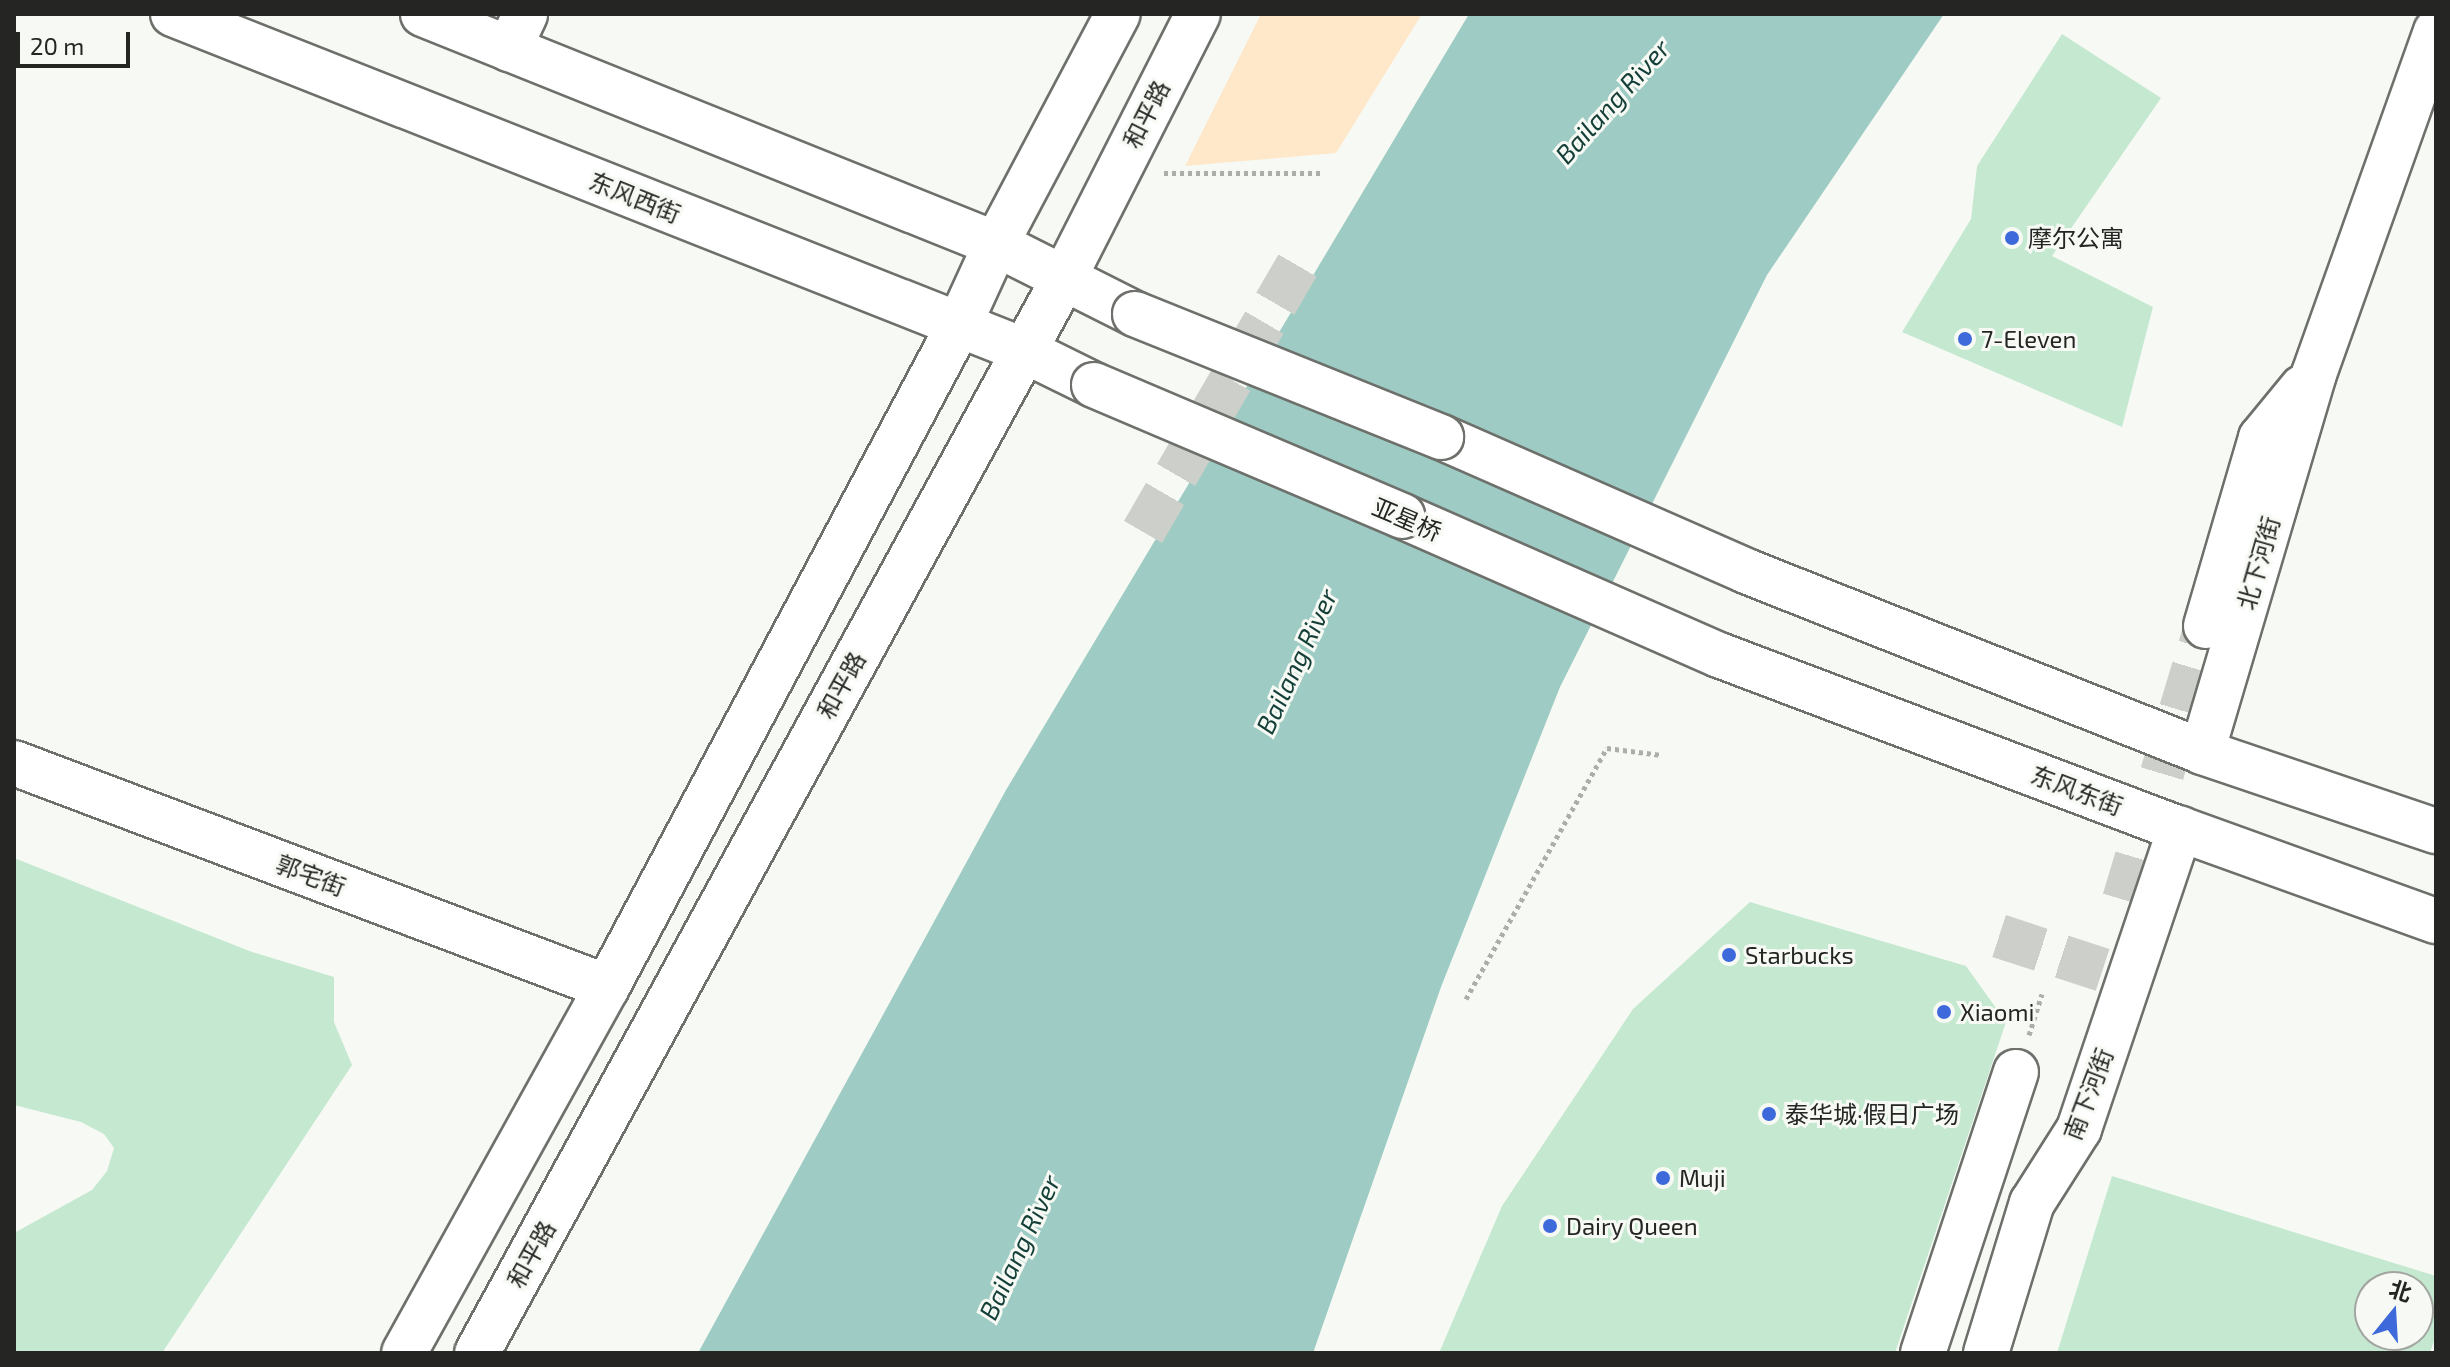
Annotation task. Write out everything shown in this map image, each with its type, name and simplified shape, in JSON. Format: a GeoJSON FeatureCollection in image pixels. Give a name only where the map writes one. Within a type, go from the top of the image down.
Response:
{"type":"FeatureCollection","features":[{"type":"Feature","properties":{"kind":"main road","name":"东风西街"},"geometry":{"type":"LineString","coordinates":[[173,14],[1023,350],[1094,385]]}},
{"type":"Feature","properties":{"kind":"main road"},"geometry":{"type":"LineString","coordinates":[[423,14],[517,32],[996,244],[1135,314],[1441,437],[1746,571],[2202,752],[2436,831]]}},
{"type":"Feature","properties":{"kind":"main road"},"geometry":{"type":"LineString","coordinates":[[404,1353],[607,987],[959,325],[996,244],[1118,14]]}},
{"type":"Feature","properties":{"kind":"main road","name":"和平路"},"geometry":{"type":"LineString","coordinates":[[477,1353],[1063,280],[1198,14]]}},
{"type":"Feature","properties":{"kind":"main road","name":"北下河街"},"geometry":{"type":"LineString","coordinates":[[2202,752],[2314,374],[2436,31]]}},
{"type":"Feature","properties":{"kind":"main road","name":"北下河街"},"geometry":{"type":"LineString","coordinates":[[2206,626],[2261,438],[2314,374]]}},
{"type":"Feature","properties":{"kind":"main road","name":"亚星桥"},"geometry":{"type":"LineString","coordinates":[[1094,385],[1719,655]]}},
{"type":"Feature","properties":{"kind":"main road","name":"东风东街"},"geometry":{"type":"LineString","coordinates":[[1719,655],[2180,829],[2436,921]]}},
{"type":"Feature","properties":{"kind":"main road","name":"郭宅街"},"geometry":{"type":"LineString","coordinates":[[14,763],[607,987]]}},
{"type":"Feature","properties":{"kind":"main road","name":"南下河街"},"geometry":{"type":"LineString","coordinates":[[1986,1353],[2032,1203],[2079,1129],[2180,829]]}},
{"type":"Feature","properties":{"kind":"main road"},"geometry":{"type":"LineString","coordinates":[[2032,1203],[2124,900]]}},
{"type":"Feature","properties":{"kind":"main road"},"geometry":{"type":"LineString","coordinates":[[1923,1353],[2016,1072]]}},
{"type":"Feature","properties":{"kind":"main road"},"geometry":{"type":"LineString","coordinates":[[2000,1353],[2007,1284]]}},
{"type":"Feature","properties":{"kind":"path"},"geometry":{"type":"LineString","coordinates":[[1115,174],[1322,173]]}},
{"type":"Feature","properties":{"kind":"path"},"geometry":{"type":"LineString","coordinates":[[1466,999],[1607,748],[1662,755]]}},
{"type":"Feature","properties":{"kind":"shaded area"},"geometry":{"type":"Polygon","coordinates":[[[1261,14],[1422,14],[1336,153],[1185,166],[1261,14]]]}},
{"type":"Feature","properties":{"kind":"water","name":"Bailang River"},"geometry":{"type":"Polygon","coordinates":[[[1469,14],[1944,14],[1767,275],[1560,687],[1441,987],[1313,1353],[698,1353],[1006,790],[1469,14]]]}},
{"type":"Feature","properties":{"kind":"building","name":"摩尔公寓"},"geometry":{"type":"Polygon","coordinates":[[[2062,34],[2161,98],[2052,256],[2153,307],[2122,427],[1902,332],[1971,219],[1977,166],[2062,34]]]}},
{"type":"Feature","properties":{"kind":"building"},"geometry":{"type":"Polygon","coordinates":[[[14,858],[252,952],[334,977],[334,1022],[352,1065],[162,1353],[14,1353],[14,1233],[92,1190],[107,1171],[114,1148],[104,1134],[81,1122],[14,1105],[14,858]]]}},
{"type":"Feature","properties":{"kind":"building","name":"泰华城·假日广场"},"geometry":{"type":"Polygon","coordinates":[[[1750,902],[1966,966],[2006,1022],[1895,1353],[1439,1353],[1502,1206],[1633,1009],[1750,902]]]}},
{"type":"Feature","properties":{"kind":"building"},"geometry":{"type":"Polygon","coordinates":[[[2112,1176],[2420,1271],[2354,1271],[2354,1351],[2430,1353],[2057,1353],[2112,1176]]]}},
{"type":"Feature","properties":{"kind":"building"},"geometry":{"type":"Polygon","coordinates":[[[2434,1275],[2436,1276],[2434,1341],[2434,1275]]]}},
{"type":"Feature","properties":{"kind":"tunnel"},"geometry":{"type":"LineString","coordinates":[[1143,532],[1300,261]]}},
{"type":"Feature","properties":{"kind":"tunnel"},"geometry":{"type":"LineString","coordinates":[[2124,900],[2206,626]]}},
{"type":"Feature","properties":{"kind":"tunnel"},"geometry":{"type":"LineString","coordinates":[[1999,936],[2103,970]]}},
{"type":"Feature","properties":{"kind":"place","name":"摩尔公寓"},"geometry":{"type":"Point","coordinates":[2012,238]}},
{"type":"Feature","properties":{"kind":"place","name":"7-Eleven"},"geometry":{"type":"Point","coordinates":[1965,339]}},
{"type":"Feature","properties":{"kind":"place","name":"Starbucks"},"geometry":{"type":"Point","coordinates":[1729,955]}},
{"type":"Feature","properties":{"kind":"place","name":"Xiaomi"},"geometry":{"type":"Point","coordinates":[1944,1012]}},
{"type":"Feature","properties":{"kind":"place","name":"泰华城·假日广场"},"geometry":{"type":"Point","coordinates":[1769,1114]}},
{"type":"Feature","properties":{"kind":"place","name":"Muji"},"geometry":{"type":"Point","coordinates":[1663,1178]}},
{"type":"Feature","properties":{"kind":"place","name":"Dairy Queen"},"geometry":{"type":"Point","coordinates":[1550,1226]}}]}
